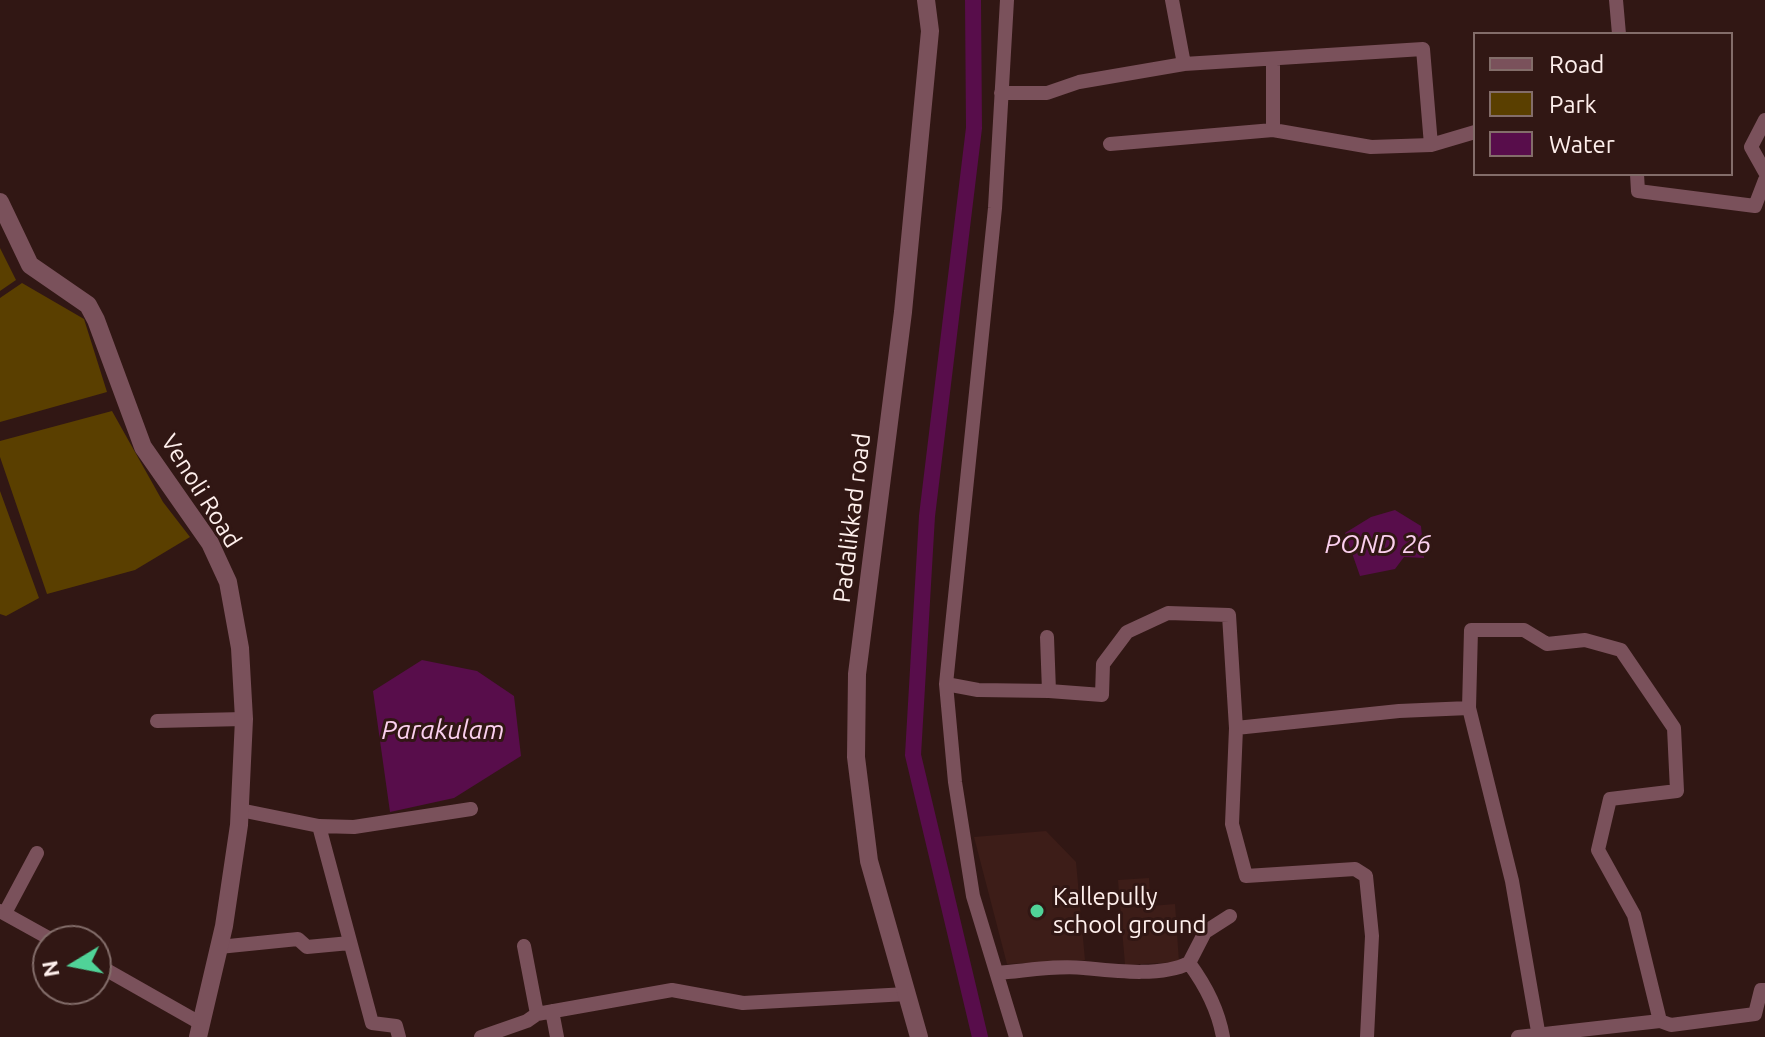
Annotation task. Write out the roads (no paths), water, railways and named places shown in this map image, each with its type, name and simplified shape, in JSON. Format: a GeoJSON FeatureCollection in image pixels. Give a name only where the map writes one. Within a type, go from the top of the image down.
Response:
{"type":"FeatureCollection","features":[{"type":"Feature","properties":{"kind":"street","name":"Padalikkad road"},"geometry":{"type":"LineString","coordinates":[[919,1037],[869,861],[856,757],[857,674],[903,312],[930,31],[926,0]]}},
{"type":"Feature","properties":{"kind":"street"},"geometry":{"type":"LineString","coordinates":[[1007,0],[995,208],[946,684],[955,782],[973,896],[1016,1037]]}},
{"type":"Feature","properties":{"kind":"street"},"geometry":{"type":"LineString","coordinates":[[1172,0],[1184,64]]}},
{"type":"Feature","properties":{"kind":"street"},"geometry":{"type":"LineString","coordinates":[[1616,0],[1619,32]]}},
{"type":"Feature","properties":{"kind":"street"},"geometry":{"type":"LineString","coordinates":[[1001,93],[1047,93],[1079,82],[1184,64],[1423,49],[1431,145]]}},
{"type":"Feature","properties":{"kind":"street"},"geometry":{"type":"LineString","coordinates":[[1273,60],[1273,130]]}},
{"type":"Feature","properties":{"kind":"street"},"geometry":{"type":"LineString","coordinates":[[1765,120],[1751,147],[1765,172]]}},
{"type":"Feature","properties":{"kind":"street"},"geometry":{"type":"LineString","coordinates":[[1110,144],[1273,130],[1371,147],[1431,145],[1473,133]]}},
{"type":"Feature","properties":{"kind":"street"},"geometry":{"type":"LineString","coordinates":[[1637,176],[1638,191],[1755,206],[1765,180]]}},
{"type":"Feature","properties":{"kind":"street","name":"Venoli Road"},"geometry":{"type":"LineString","coordinates":[[0,202],[30,265],[88,305],[143,447],[210,543],[228,582],[240,648],[244,719],[240,810],[224,926],[199,1030]]}},
{"type":"Feature","properties":{"kind":"street"},"geometry":{"type":"LineString","coordinates":[[946,684],[978,690],[1102,695],[1103,664],[1127,632],[1168,613],[1229,615],[1236,728],[1232,824],[1246,876],[1355,869],[1366,876],[1372,936],[1367,1037]]}},
{"type":"Feature","properties":{"kind":"street"},"geometry":{"type":"LineString","coordinates":[[1538,1036],[1512,881],[1469,708],[1471,630],[1524,630],[1547,644],[1585,640],[1621,650],[1674,728],[1677,791],[1610,799],[1598,850],[1634,915],[1660,1021]]}},
{"type":"Feature","properties":{"kind":"street"},"geometry":{"type":"LineString","coordinates":[[1047,637],[1049,691]]}},
{"type":"Feature","properties":{"kind":"street"},"geometry":{"type":"LineString","coordinates":[[1236,728],[1399,711],[1469,708]]}},
{"type":"Feature","properties":{"kind":"street"},"geometry":{"type":"LineString","coordinates":[[157,721],[244,719]]}},
{"type":"Feature","properties":{"kind":"street"},"geometry":{"type":"LineString","coordinates":[[240,810],[319,826],[354,827],[471,809]]}},
{"type":"Feature","properties":{"kind":"street"},"geometry":{"type":"LineString","coordinates":[[319,826],[372,1023],[396,1026],[399,1037]]}},
{"type":"Feature","properties":{"kind":"street"},"geometry":{"type":"LineString","coordinates":[[32,929],[2,912],[37,853]]}},
{"type":"Feature","properties":{"kind":"street"},"geometry":{"type":"LineString","coordinates":[[997,973],[1084,968],[1114,973],[1179,968],[1189,963],[1205,932],[1230,916]]}},
{"type":"Feature","properties":{"kind":"street"},"geometry":{"type":"LineString","coordinates":[[219,947],[298,939],[307,947],[350,943]]}},
{"type":"Feature","properties":{"kind":"street"},"geometry":{"type":"LineString","coordinates":[[524,946],[537,1014]]}},
{"type":"Feature","properties":{"kind":"street"},"geometry":{"type":"LineString","coordinates":[[1189,963],[1209,993],[1220,1018],[1223,1037]]}},
{"type":"Feature","properties":{"kind":"street"},"geometry":{"type":"LineString","coordinates":[[112,974],[199,1030]]}},
{"type":"Feature","properties":{"kind":"street"},"geometry":{"type":"LineString","coordinates":[[481,1037],[527,1021],[537,1014],[672,990],[743,1003],[907,994]]}},
{"type":"Feature","properties":{"kind":"street"},"geometry":{"type":"LineString","coordinates":[[1518,1037],[1660,1021],[1671,1025],[1755,1014],[1761,990],[1765,990]]}},
{"type":"Feature","properties":{"kind":"street"},"geometry":{"type":"LineString","coordinates":[[552,1011],[557,1037]]}},
{"type":"Feature","properties":{"kind":"water","name":"POND 26"},"geometry":{"type":"Polygon","coordinates":[[[1395,510],[1421,526],[1424,558],[1404,557],[1395,569],[1360,576],[1345,533],[1371,517],[1395,510]]]}},
{"type":"Feature","properties":{"kind":"water","name":"Parakulam"},"geometry":{"type":"Polygon","coordinates":[[[422,660],[477,671],[514,696],[521,756],[454,798],[390,812],[373,691],[422,660]]]}},
{"type":"Feature","properties":{"kind":"waterway"},"geometry":{"type":"LineString","coordinates":[[973,0],[974,128],[927,516],[913,755],[980,1037]]}},
{"type":"Feature","properties":{"kind":"place","name":"Kallepully school ground"},"geometry":{"type":"Point","coordinates":[1037,911]}}]}
